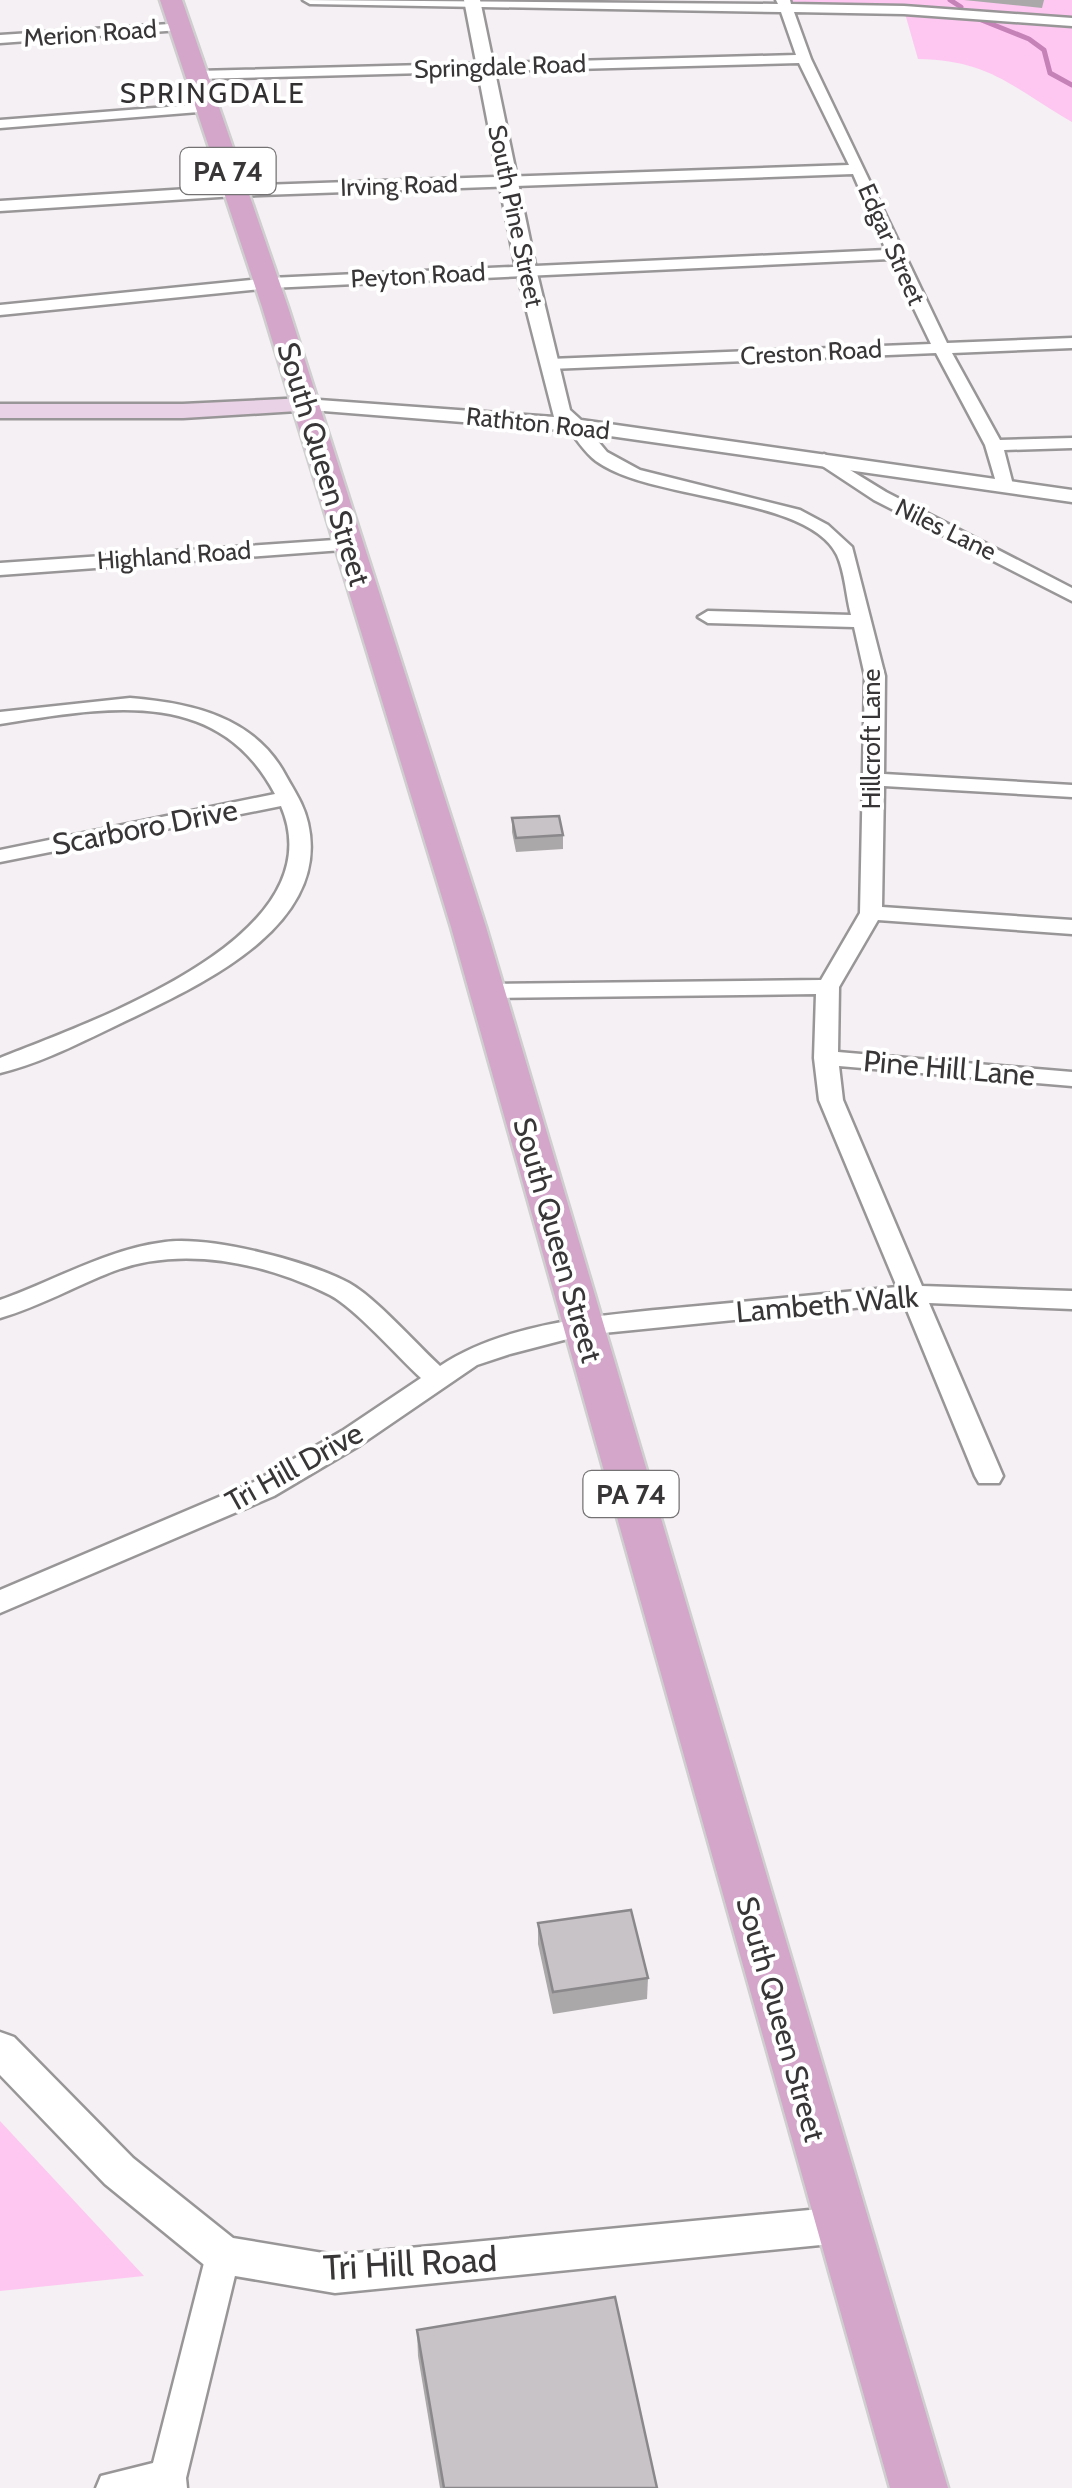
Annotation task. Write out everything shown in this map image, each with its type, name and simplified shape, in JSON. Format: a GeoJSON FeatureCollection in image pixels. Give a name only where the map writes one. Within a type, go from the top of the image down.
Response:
{"type":"FeatureCollection","features":[{"type":"Feature","properties":{"kind":"main road","name":"South Queen Street"},"geometry":{"type":"LineString","coordinates":[[171,0],[270,283],[488,991],[840,2224],[920,2488]]}},
{"type":"Feature","properties":{"kind":"main road","name":"Rathton Road"},"geometry":{"type":"LineString","coordinates":[[0,411],[183,412],[305,405]]}},
{"type":"Feature","properties":{"kind":"street"},"geometry":{"type":"LineString","coordinates":[[310,0],[784,4],[1072,22]]}},
{"type":"Feature","properties":{"kind":"street","name":"South Pine Street"},"geometry":{"type":"LineString","coordinates":[[472,2],[526,270],[560,412],[575,425]]}},
{"type":"Feature","properties":{"kind":"street","name":"Edgar Street"},"geometry":{"type":"LineString","coordinates":[[784,4],[804,58],[898,254],[914,298],[994,445],[1004,485]]}},
{"type":"Feature","properties":{"kind":"street","name":"Merion Road"},"geometry":{"type":"LineString","coordinates":[[0,39],[180,26]]}},
{"type":"Feature","properties":{"kind":"street","name":"Springdale Road"},"geometry":{"type":"LineString","coordinates":[[197,76],[804,58]]}},
{"type":"Feature","properties":{"kind":"street"},"geometry":{"type":"LineString","coordinates":[[0,124],[206,108]]}},
{"type":"Feature","properties":{"kind":"street","name":"Irving Road"},"geometry":{"type":"LineString","coordinates":[[0,206],[235,191],[859,169]]}},
{"type":"Feature","properties":{"kind":"street","name":"Peyton Road"},"geometry":{"type":"LineString","coordinates":[[0,310],[270,283],[898,254]]}},
{"type":"Feature","properties":{"kind":"street","name":"Creston Road"},"geometry":{"type":"LineString","coordinates":[[550,364],[1072,343]]}},
{"type":"Feature","properties":{"kind":"street","name":"Rathton Road"},"geometry":{"type":"LineString","coordinates":[[305,405],[575,425],[1072,496]]}},
{"type":"Feature","properties":{"kind":"street","name":"Hillcroft Lane"},"geometry":{"type":"LineString","coordinates":[[575,425],[602,457],[633,475],[770,507],[807,520],[832,535],[846,552],[875,676],[871,913],[828,987],[826,1058],[831,1100],[989,1476]]}},
{"type":"Feature","properties":{"kind":"street"},"geometry":{"type":"LineString","coordinates":[[994,445],[1072,443]]}},
{"type":"Feature","properties":{"kind":"street","name":"Niles Lane"},"geometry":{"type":"LineString","coordinates":[[824,458],[880,496],[1072,595]]}},
{"type":"Feature","properties":{"kind":"street","name":"Highland Road"},"geometry":{"type":"LineString","coordinates":[[0,569],[349,545]]}},
{"type":"Feature","properties":{"kind":"street"},"geometry":{"type":"LineString","coordinates":[[708,616],[863,621]]}},
{"type":"Feature","properties":{"kind":"street"},"geometry":{"type":"LineString","coordinates":[[0,718],[129,701],[181,707],[229,725],[274,767],[299,823],[302,851],[284,903],[266,924],[224,959],[49,1046],[0,1066]]}},
{"type":"Feature","properties":{"kind":"street"},"geometry":{"type":"LineString","coordinates":[[872,780],[1072,791]]}},
{"type":"Feature","properties":{"kind":"street","name":"Scarboro Drive"},"geometry":{"type":"LineString","coordinates":[[0,856],[290,798]]}},
{"type":"Feature","properties":{"kind":"street"},"geometry":{"type":"LineString","coordinates":[[871,913],[1072,927]]}},
{"type":"Feature","properties":{"kind":"street"},"geometry":{"type":"LineString","coordinates":[[488,991],[828,987]]}},
{"type":"Feature","properties":{"kind":"street","name":"Pine Hill Lane"},"geometry":{"type":"LineString","coordinates":[[826,1058],[1072,1079]]}},
{"type":"Feature","properties":{"kind":"street"},"geometry":{"type":"LineString","coordinates":[[0,1309],[65,1286],[106,1264],[164,1250],[209,1249],[283,1268],[342,1290],[437,1378]]}},
{"type":"Feature","properties":{"kind":"street","name":"Lambeth Walk"},"geometry":{"type":"LineString","coordinates":[[583,1326],[911,1294],[1072,1300]]}},
{"type":"Feature","properties":{"kind":"street","name":"Tri Hill Drive"},"geometry":{"type":"LineString","coordinates":[[0,1602],[264,1489],[351,1438],[468,1359],[583,1326]]}},
{"type":"Feature","properties":{"kind":"street","name":"Tri Hill Road"},"geometry":{"type":"LineString","coordinates":[[0,2049],[119,2172],[223,2254],[336,2274],[840,2224]]}},
{"type":"Feature","properties":{"kind":"street"},"geometry":{"type":"LineString","coordinates":[[114,2488],[169,2483],[208,2301],[223,2254]]}},
{"type":"Feature","properties":{"kind":"shaded area"},"geometry":{"type":"Polygon","coordinates":[[[783,0],[1072,0],[1072,122],[983,70],[918,59],[904,10],[785,8],[783,0]]]}},
{"type":"Feature","properties":{"kind":"shaded area"},"geometry":{"type":"Polygon","coordinates":[[[0,2121],[144,2276],[0,2291],[0,2121]]]}},
{"type":"Feature","properties":{"kind":"building"},"geometry":{"type":"Polygon","coordinates":[[[559,816],[563,835],[516,838],[512,818],[559,816]]]}},
{"type":"Feature","properties":{"kind":"building"},"geometry":{"type":"Polygon","coordinates":[[[631,1910],[648,1978],[553,1992],[538,1923],[631,1910]]]}},
{"type":"Feature","properties":{"kind":"building"},"geometry":{"type":"Polygon","coordinates":[[[615,2297],[657,2488],[444,2488],[417,2330],[615,2297]]]}},
{"type":"Feature","properties":{"kind":"waterway"},"geometry":{"type":"LineString","coordinates":[[950,0],[961,7]]}},
{"type":"Feature","properties":{"kind":"waterway"},"geometry":{"type":"LineString","coordinates":[[974,17],[1029,39],[1044,50],[1050,73],[1072,85]]}},
{"type":"Feature","properties":{"kind":"district","name":"SPRINGDALE"},"geometry":{"type":"Point","coordinates":[213,93]}}]}
